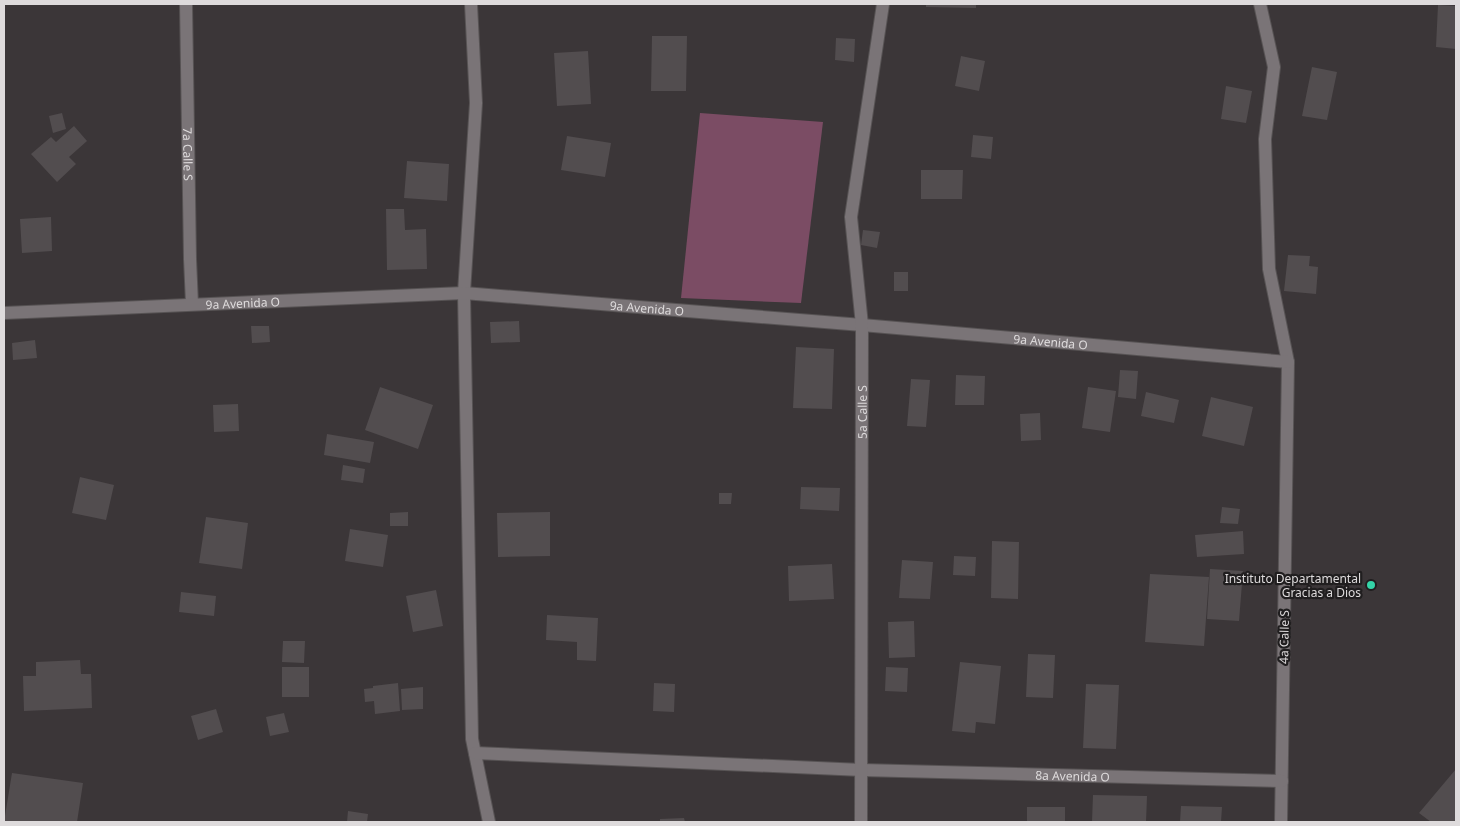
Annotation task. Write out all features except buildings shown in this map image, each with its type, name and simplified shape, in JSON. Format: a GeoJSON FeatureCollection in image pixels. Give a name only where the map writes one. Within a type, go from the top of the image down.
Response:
{"type":"FeatureCollection","features":[{"type":"Feature","properties":{"kind":"street","name":"7a Calle S"},"geometry":{"type":"LineString","coordinates":[[186,4],[192,304]]}},
{"type":"Feature","properties":{"kind":"street"},"geometry":{"type":"LineString","coordinates":[[471,4],[476,103],[464,293],[472,729],[489,822]]}},
{"type":"Feature","properties":{"kind":"street","name":"5a Calle S"},"geometry":{"type":"LineString","coordinates":[[861,822],[862,325],[851,217],[883,4]]}},
{"type":"Feature","properties":{"kind":"street","name":"4a Calle S"},"geometry":{"type":"LineString","coordinates":[[1260,4],[1274,67],[1265,139],[1269,269],[1288,362],[1281,822]]}},
{"type":"Feature","properties":{"kind":"street","name":"9a Avenida O"},"geometry":{"type":"LineString","coordinates":[[4,313],[464,293],[1288,362]]}},
{"type":"Feature","properties":{"kind":"street","name":"8a Avenida O"},"geometry":{"type":"LineString","coordinates":[[475,753],[862,770],[1282,781]]}},
{"type":"Feature","properties":{"kind":"shaded area"},"geometry":{"type":"Polygon","coordinates":[[[700,113],[823,122],[801,303],[681,298],[700,113]]]}},
{"type":"Feature","properties":{"kind":"place","name":"Instituto Departamental Gracias a Dios"},"geometry":{"type":"Point","coordinates":[1371,585]}}]}
